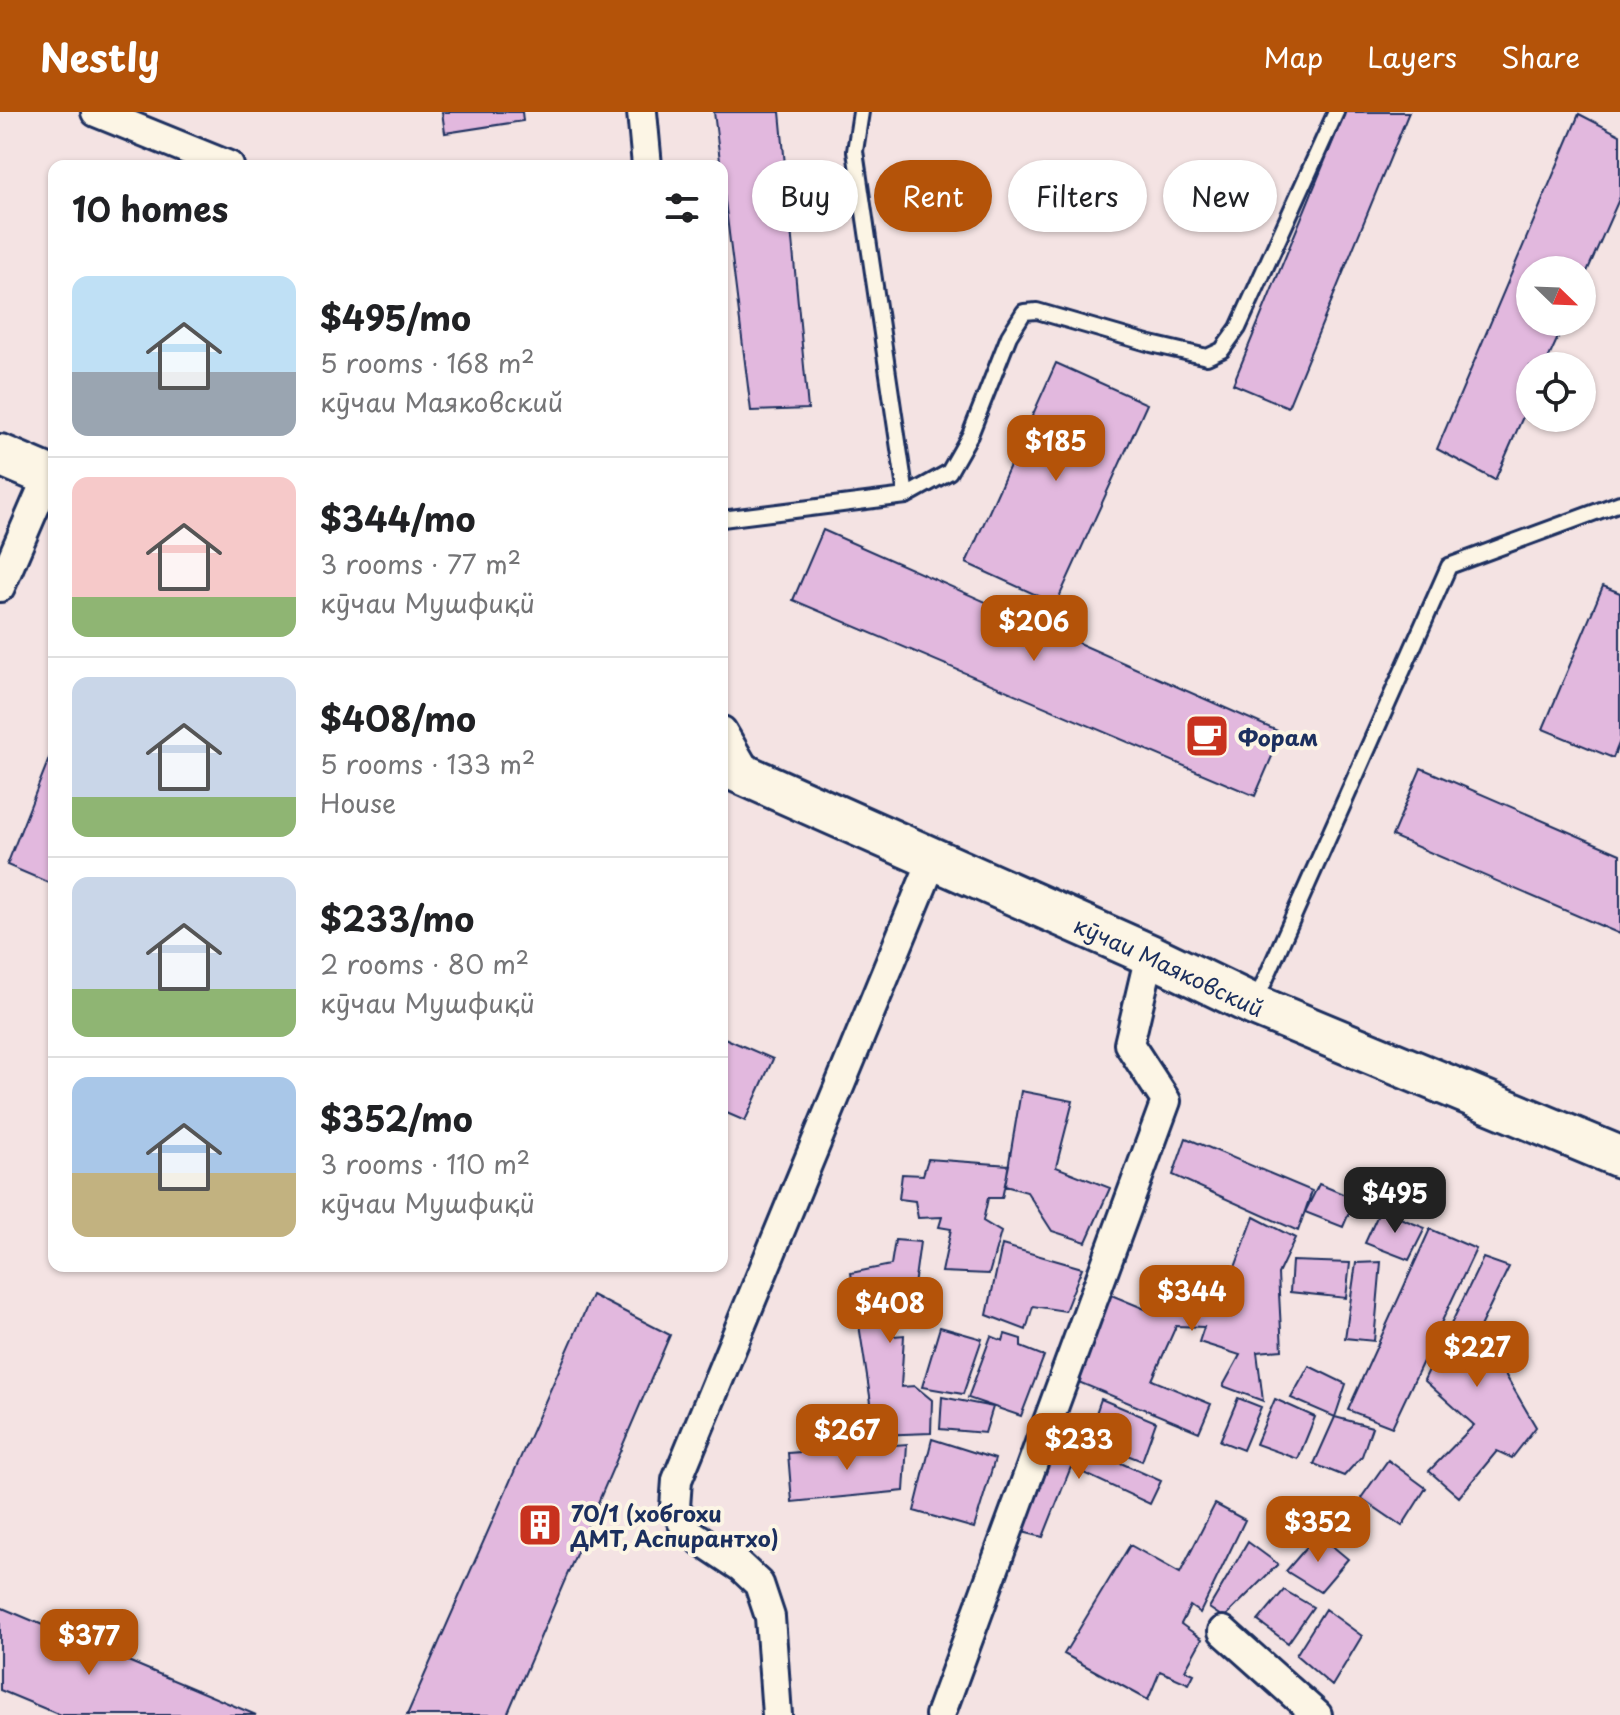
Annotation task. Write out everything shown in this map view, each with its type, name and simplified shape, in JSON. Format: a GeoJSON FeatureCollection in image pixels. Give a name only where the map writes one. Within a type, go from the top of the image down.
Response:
{"type":"FeatureCollection","features":[{"type":"Feature","properties":{"kind":"street"},"geometry":{"type":"LineString","coordinates":[[96,112],[214,160]]}},
{"type":"Feature","properties":{"kind":"street"},"geometry":{"type":"LineString","coordinates":[[642,112],[646,160]]}},
{"type":"Feature","properties":{"kind":"street"},"geometry":{"type":"LineString","coordinates":[[0,455],[48,476]]}},
{"type":"Feature","properties":{"kind":"street"},"geometry":{"type":"LineString","coordinates":[[0,587],[48,483]]}},
{"type":"Feature","properties":{"kind":"street"},"geometry":{"type":"LineString","coordinates":[[728,749],[735,771]]}},
{"type":"Feature","properties":{"kind":"street","name":"кӯчаи Маяковский"},"geometry":{"type":"LineString","coordinates":[[735,771],[1150,955],[1254,1005],[1620,1157]]}},
{"type":"Feature","properties":{"kind":"street"},"geometry":{"type":"LineString","coordinates":[[777,1715],[770,1617],[759,1584],[741,1567],[687,1531],[675,1507],[677,1480],[933,859]]}},
{"type":"Feature","properties":{"kind":"street"},"geometry":{"type":"LineString","coordinates":[[940,1715],[1166,1101],[1129,1044],[1150,955]]}},
{"type":"Feature","properties":{"kind":"street"},"geometry":{"type":"LineString","coordinates":[[1223,1631],[1317,1715]]}},
{"type":"Feature","properties":{"kind":"lane"},"geometry":{"type":"LineString","coordinates":[[861,112],[855,151],[906,496]]}},
{"type":"Feature","properties":{"kind":"lane"},"geometry":{"type":"LineString","coordinates":[[728,518],[906,496],[949,472],[970,435],[1009,336],[1024,312],[1037,311],[1207,357],[1222,350],[1238,328],[1336,112]]}},
{"type":"Feature","properties":{"kind":"lane"},"geometry":{"type":"LineString","coordinates":[[1254,1005],[1449,566],[1620,503]]}},
{"type":"Feature","properties":{"kind":"building"},"geometry":{"type":"Polygon","coordinates":[[[442,112],[522,112],[523,121],[445,133],[442,112]]]}},
{"type":"Feature","properties":{"kind":"building"},"geometry":{"type":"Polygon","coordinates":[[[714,112],[780,112],[785,160],[752,160],[752,232],[791,232],[808,409],[751,411],[728,225],[728,160],[720,160],[714,112]]]}},
{"type":"Feature","properties":{"kind":"building"},"geometry":{"type":"Polygon","coordinates":[[[1345,112],[1409,112],[1288,407],[1233,384],[1345,112]]]}},
{"type":"Feature","properties":{"kind":"building"},"geometry":{"type":"Polygon","coordinates":[[[1579,114],[1620,135],[1620,197],[1594,256],[1519,256],[1579,114]]]}},
{"type":"Feature","properties":{"kind":"building"},"geometry":{"type":"Polygon","coordinates":[[[1516,263],[1516,336],[1559,336],[1551,352],[1516,352],[1516,432],[1495,480],[1437,449],[1516,263]]]}},
{"type":"Feature","properties":{"kind":"building"},"geometry":{"type":"Polygon","coordinates":[[[1056,363],[1147,404],[1056,604],[966,563],[1056,363]]]}},
{"type":"Feature","properties":{"kind":"building"},"geometry":{"type":"Polygon","coordinates":[[[823,530],[1282,733],[1255,796],[793,600],[823,530]]]}},
{"type":"Feature","properties":{"kind":"building"},"geometry":{"type":"Polygon","coordinates":[[[1603,586],[1620,593],[1620,741],[1613,758],[1543,729],[1603,586]]]}},
{"type":"Feature","properties":{"kind":"building"},"geometry":{"type":"Polygon","coordinates":[[[48,761],[48,882],[7,865],[48,761]]]}},
{"type":"Feature","properties":{"kind":"building"},"geometry":{"type":"Polygon","coordinates":[[[1421,768],[1620,854],[1620,934],[1392,836],[1421,768]]]}},
{"type":"Feature","properties":{"kind":"building"},"geometry":{"type":"Polygon","coordinates":[[[728,1040],[773,1059],[745,1121],[728,1114],[728,1040]]]}},
{"type":"Feature","properties":{"kind":"building"},"geometry":{"type":"Polygon","coordinates":[[[1021,1091],[1073,1101],[1056,1167],[1110,1188],[1086,1242],[1052,1231],[1027,1192],[1005,1186],[1021,1091]]]}},
{"type":"Feature","properties":{"kind":"building"},"geometry":{"type":"Polygon","coordinates":[[[1186,1138],[1312,1191],[1298,1231],[1173,1175],[1186,1138]]]}},
{"type":"Feature","properties":{"kind":"building"},"geometry":{"type":"Polygon","coordinates":[[[928,1159],[1009,1165],[1002,1198],[988,1198],[983,1221],[1001,1232],[989,1274],[942,1272],[951,1229],[939,1227],[942,1217],[918,1218],[915,1201],[899,1199],[902,1174],[923,1175],[928,1159]]]}},
{"type":"Feature","properties":{"kind":"building"},"geometry":{"type":"Polygon","coordinates":[[[1319,1184],[1355,1199],[1343,1227],[1305,1212],[1319,1184]]]}},
{"type":"Feature","properties":{"kind":"building"},"geometry":{"type":"Polygon","coordinates":[[[1380,1210],[1425,1228],[1409,1260],[1365,1243],[1380,1210]]]}},
{"type":"Feature","properties":{"kind":"building"},"geometry":{"type":"Polygon","coordinates":[[[1254,1217],[1295,1238],[1278,1274],[1282,1350],[1257,1352],[1263,1401],[1223,1386],[1240,1355],[1199,1342],[1204,1327],[1176,1326],[1152,1380],[1211,1404],[1199,1432],[1076,1381],[1109,1294],[1150,1311],[1144,1286],[1178,1286],[1180,1299],[1230,1304],[1238,1281],[1234,1270],[1254,1217]]]}},
{"type":"Feature","properties":{"kind":"building"},"geometry":{"type":"Polygon","coordinates":[[[1430,1229],[1476,1249],[1392,1427],[1348,1410],[1430,1229]]]}},
{"type":"Feature","properties":{"kind":"building"},"geometry":{"type":"Polygon","coordinates":[[[895,1240],[920,1242],[913,1293],[892,1292],[894,1336],[904,1335],[901,1387],[915,1386],[932,1400],[931,1433],[876,1435],[851,1273],[891,1265],[895,1240]]]}},
{"type":"Feature","properties":{"kind":"building"},"geometry":{"type":"Polygon","coordinates":[[[1002,1245],[1082,1268],[1065,1311],[1033,1306],[1026,1330],[987,1315],[1002,1245]]]}},
{"type":"Feature","properties":{"kind":"building"},"geometry":{"type":"Polygon","coordinates":[[[1483,1258],[1509,1267],[1472,1343],[1502,1369],[1536,1427],[1512,1458],[1497,1451],[1459,1497],[1429,1471],[1474,1425],[1424,1380],[1483,1258]]]}},
{"type":"Feature","properties":{"kind":"building"},"geometry":{"type":"Polygon","coordinates":[[[1292,1261],[1350,1263],[1346,1298],[1290,1292],[1292,1261]]]}},
{"type":"Feature","properties":{"kind":"building"},"geometry":{"type":"Polygon","coordinates":[[[1381,1262],[1374,1341],[1345,1338],[1356,1263],[1381,1262]]]}},
{"type":"Feature","properties":{"kind":"building","name":"70/1 (хобгохи ДМТ, Аспирантхо)"},"geometry":{"type":"Polygon","coordinates":[[[592,1295],[670,1335],[507,1715],[407,1715],[592,1295]]]}},
{"type":"Feature","properties":{"kind":"building"},"geometry":{"type":"Polygon","coordinates":[[[940,1327],[982,1339],[963,1394],[922,1387],[940,1327]]]}},
{"type":"Feature","properties":{"kind":"building"},"geometry":{"type":"Polygon","coordinates":[[[1005,1334],[1021,1339],[1021,1347],[1044,1356],[1021,1416],[968,1398],[991,1336],[1003,1341],[1005,1334]]]}},
{"type":"Feature","properties":{"kind":"building"},"geometry":{"type":"Polygon","coordinates":[[[1309,1366],[1346,1384],[1335,1417],[1291,1398],[1309,1366]]]}},
{"type":"Feature","properties":{"kind":"building"},"geometry":{"type":"Polygon","coordinates":[[[942,1397],[993,1407],[985,1433],[940,1429],[942,1397]]]}},
{"type":"Feature","properties":{"kind":"building"},"geometry":{"type":"Polygon","coordinates":[[[1238,1398],[1261,1407],[1243,1450],[1220,1441],[1238,1398]]]}},
{"type":"Feature","properties":{"kind":"building"},"geometry":{"type":"Polygon","coordinates":[[[1101,1399],[1156,1422],[1142,1461],[1087,1439],[1101,1399]]]}},
{"type":"Feature","properties":{"kind":"building"},"geometry":{"type":"Polygon","coordinates":[[[1275,1399],[1315,1417],[1298,1459],[1256,1444],[1275,1399]]]}},
{"type":"Feature","properties":{"kind":"building"},"geometry":{"type":"Polygon","coordinates":[[[1335,1417],[1372,1427],[1362,1456],[1344,1476],[1314,1464],[1335,1417]]]}},
{"type":"Feature","properties":{"kind":"building"},"geometry":{"type":"Polygon","coordinates":[[[1056,1434],[1161,1481],[1150,1504],[1071,1467],[1043,1537],[1018,1531],[1056,1434]]]}},
{"type":"Feature","properties":{"kind":"building"},"geometry":{"type":"Polygon","coordinates":[[[932,1439],[995,1459],[974,1528],[914,1511],[932,1439]]]}},
{"type":"Feature","properties":{"kind":"building"},"geometry":{"type":"Polygon","coordinates":[[[907,1444],[904,1491],[792,1502],[788,1453],[907,1444]]]}},
{"type":"Feature","properties":{"kind":"building"},"geometry":{"type":"Polygon","coordinates":[[[1388,1460],[1426,1488],[1402,1526],[1361,1498],[1388,1460]]]}},
{"type":"Feature","properties":{"kind":"building"},"geometry":{"type":"Polygon","coordinates":[[[1215,1504],[1245,1520],[1200,1613],[1190,1606],[1181,1624],[1202,1639],[1185,1670],[1194,1674],[1189,1684],[1160,1671],[1148,1700],[1064,1654],[1130,1545],[1180,1573],[1215,1504]]]}},
{"type":"Feature","properties":{"kind":"building"},"geometry":{"type":"Polygon","coordinates":[[[1318,1534],[1348,1559],[1320,1592],[1286,1571],[1318,1534]]]}},
{"type":"Feature","properties":{"kind":"building"},"geometry":{"type":"Polygon","coordinates":[[[1248,1542],[1278,1564],[1224,1618],[1209,1608],[1248,1542]]]}},
{"type":"Feature","properties":{"kind":"building"},"geometry":{"type":"Polygon","coordinates":[[[1284,1590],[1313,1607],[1288,1643],[1258,1621],[1284,1590]]]}},
{"type":"Feature","properties":{"kind":"building"},"geometry":{"type":"Polygon","coordinates":[[[0,1607],[256,1715],[60,1715],[0,1690],[0,1607]]]}},
{"type":"Feature","properties":{"kind":"building"},"geometry":{"type":"Polygon","coordinates":[[[1325,1609],[1362,1636],[1332,1686],[1296,1655],[1325,1609]]]}},
{"type":"Feature","properties":{"kind":"place","name":"Форам"},"geometry":{"type":"Point","coordinates":[1207,736]}},
{"type":"Feature","properties":{"kind":"place","name":"70/1 (хобгохи ДМТ, Аспирантхо)"},"geometry":{"type":"Point","coordinates":[540,1525]}}]}
